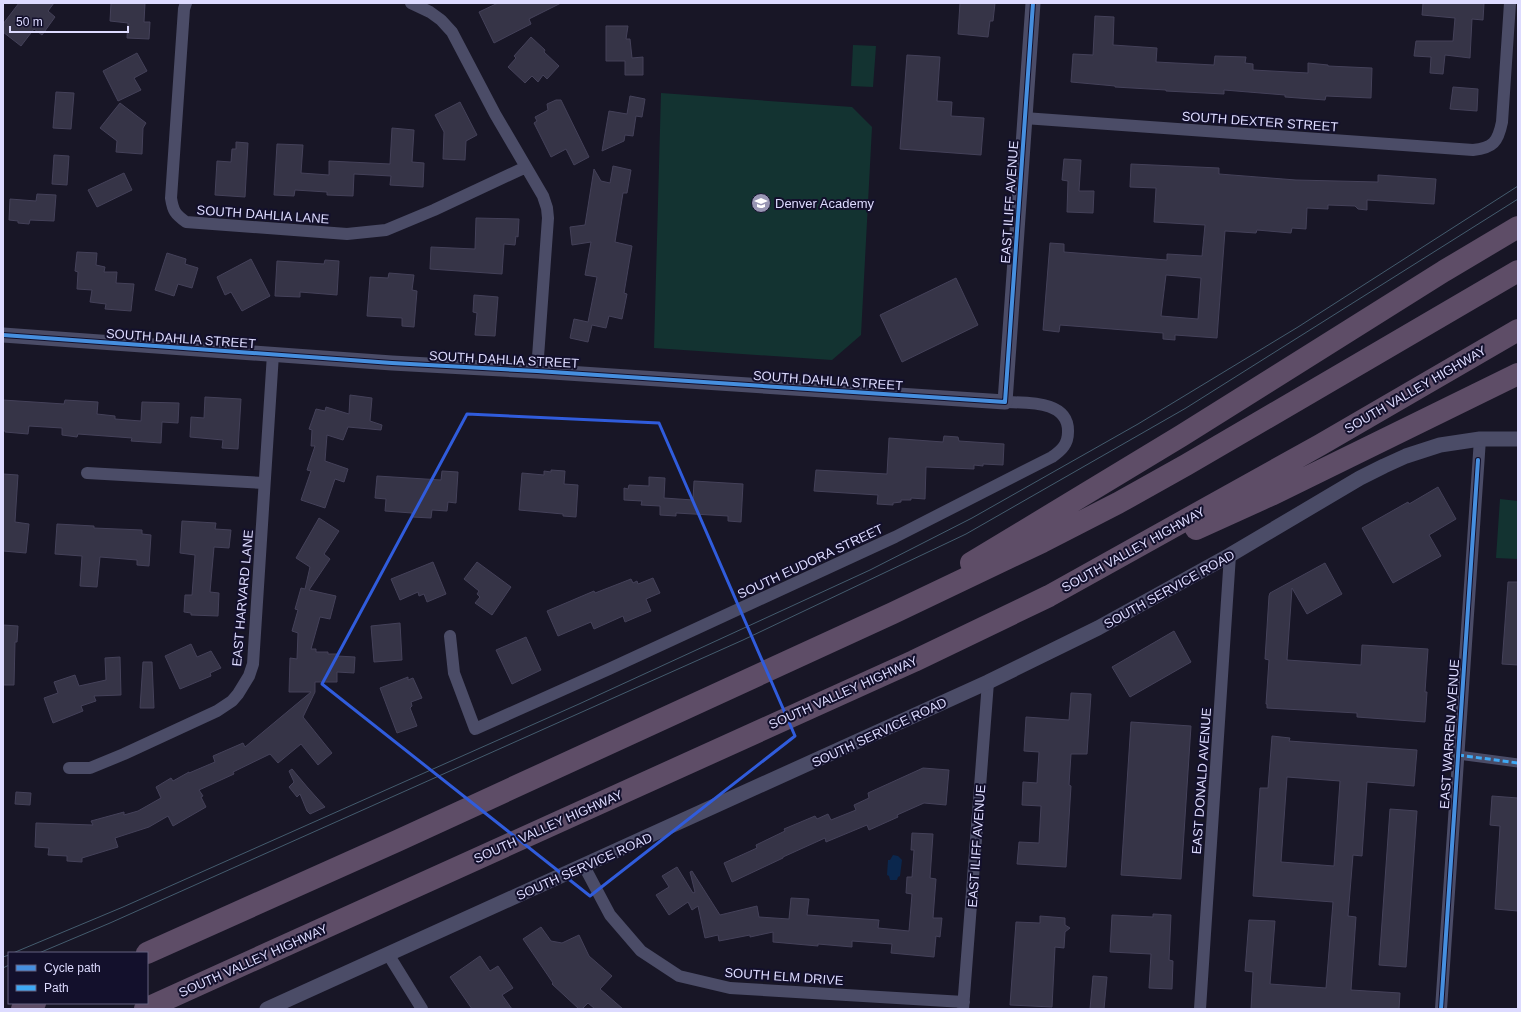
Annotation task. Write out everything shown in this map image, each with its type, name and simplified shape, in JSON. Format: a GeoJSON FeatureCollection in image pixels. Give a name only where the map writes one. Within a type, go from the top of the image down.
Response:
{"type":"FeatureCollection","features":[{"type":"Feature","properties":{"kind":"highway"},"geometry":{"type":"LineString","coordinates":[[893,613],[1002,544],[1181,436],[1437,275],[1518,227]]}},
{"type":"Feature","properties":{"kind":"highway"},"geometry":{"type":"LineString","coordinates":[[148,953],[397,841],[893,613],[1042,542],[1125,499],[1518,271]]}},
{"type":"Feature","properties":{"kind":"highway","name":"SOUTH VALLEY HIGHWAY"},"geometry":{"type":"LineString","coordinates":[[145,1009],[906,664],[1049,596],[1320,445],[1518,330]]}},
{"type":"Feature","properties":{"kind":"highway"},"geometry":{"type":"LineString","coordinates":[[1049,596],[1271,495],[1518,374]]}},
{"type":"Feature","properties":{"kind":"highway"},"geometry":{"type":"LineString","coordinates":[[22,1009],[33,1004]]}},
{"type":"Feature","properties":{"kind":"street","name":"SOUTH DAHLIA LANE"},"geometry":{"type":"LineString","coordinates":[[186,3],[184,9],[171,198],[173,210],[186,222],[347,234],[386,230],[434,210],[526,167]]}},
{"type":"Feature","properties":{"kind":"street"},"geometry":{"type":"LineString","coordinates":[[411,3],[430,12],[441,20],[452,32],[495,114],[543,196],[547,208],[548,218],[537,371]]}},
{"type":"Feature","properties":{"kind":"street","name":"EAST ILIFF AVENUE"},"geometry":{"type":"LineString","coordinates":[[1005,402],[1033,3]]}},
{"type":"Feature","properties":{"kind":"street","name":"SOUTH DEXTER STREET"},"geometry":{"type":"LineString","coordinates":[[1024,118],[1473,150],[1483,149],[1493,143],[1499,135],[1502,122],[1510,3]]}},
{"type":"Feature","properties":{"kind":"street","name":"SOUTH DAHLIA STREET"},"geometry":{"type":"LineString","coordinates":[[3,335],[1005,402]]}},
{"type":"Feature","properties":{"kind":"street","name":"EAST HARVARD LANE"},"geometry":{"type":"LineString","coordinates":[[69,768],[90,768],[217,711],[232,701],[249,676],[253,664],[273,354]]}},
{"type":"Feature","properties":{"kind":"street","name":"SOUTH EUDORA STREET"},"geometry":{"type":"LineString","coordinates":[[450,636],[454,673],[475,729],[629,660],[895,537],[1052,457],[1062,450],[1068,439],[1068,427],[1064,416],[1056,409],[1045,406],[1005,402]]}},
{"type":"Feature","properties":{"kind":"street"},"geometry":{"type":"LineString","coordinates":[[1480,439],[1518,439]]}},
{"type":"Feature","properties":{"kind":"street","name":"SOUTH SERVICE ROAD"},"geometry":{"type":"LineString","coordinates":[[267,1009],[988,682],[1098,628],[1230,556],[1360,478],[1384,466],[1427,448],[1480,439]]}},
{"type":"Feature","properties":{"kind":"street","name":"EAST WARREN AVENUE"},"geometry":{"type":"LineString","coordinates":[[1441,1009],[1480,439]]}},
{"type":"Feature","properties":{"kind":"street"},"geometry":{"type":"LineString","coordinates":[[87,473],[264,483]]}},
{"type":"Feature","properties":{"kind":"street","name":"EAST DONALD AVENUE"},"geometry":{"type":"LineString","coordinates":[[1200,1009],[1230,556]]}},
{"type":"Feature","properties":{"kind":"street","name":"EAST ILIFF AVENUE"},"geometry":{"type":"LineString","coordinates":[[964,1006],[988,682]]}},
{"type":"Feature","properties":{"kind":"street"},"geometry":{"type":"LineString","coordinates":[[1458,756],[1518,763]]}},
{"type":"Feature","properties":{"kind":"street","name":"SOUTH ELM DRIVE"},"geometry":{"type":"LineString","coordinates":[[584,866],[610,916],[641,951],[679,976],[730,988],[964,1006]]}},
{"type":"Feature","properties":{"kind":"street"},"geometry":{"type":"LineString","coordinates":[[388,954],[422,1009]]}},
{"type":"Feature","properties":{"kind":"highlighted area"},"geometry":{"type":"Polygon","coordinates":[[[467,414],[659,423],[795,736],[590,896],[322,684],[467,414]]]}},
{"type":"Feature","properties":{"kind":"green space"},"geometry":{"type":"Polygon","coordinates":[[[853,45],[876,46],[873,87],[851,86],[853,45]]]}},
{"type":"Feature","properties":{"kind":"green space","name":"Denver Academy"},"geometry":{"type":"Polygon","coordinates":[[[661,93],[852,107],[872,127],[861,335],[832,360],[654,348],[661,93]]]}},
{"type":"Feature","properties":{"kind":"green space"},"geometry":{"type":"Polygon","coordinates":[[[1500,499],[1518,501],[1518,559],[1496,558],[1500,499]]]}},
{"type":"Feature","properties":{"kind":"water"},"geometry":{"type":"Polygon","coordinates":[[[893,855],[898,856],[902,860],[900,876],[897,880],[890,880],[889,876],[887,875],[888,860],[890,860],[893,855]]]}},
{"type":"Feature","properties":{"kind":"building"},"geometry":{"type":"Polygon","coordinates":[[[19,3],[54,3],[48,11],[55,17],[42,35],[34,29],[21,46],[3,32],[3,24],[19,3]]]}},
{"type":"Feature","properties":{"kind":"building"},"geometry":{"type":"Polygon","coordinates":[[[111,3],[145,3],[144,22],[150,22],[149,39],[127,38],[128,23],[110,21],[111,3]]]}},
{"type":"Feature","properties":{"kind":"building"},"geometry":{"type":"Polygon","coordinates":[[[498,3],[561,3],[529,19],[531,24],[494,43],[479,12],[498,3]]]}},
{"type":"Feature","properties":{"kind":"building"},"geometry":{"type":"Polygon","coordinates":[[[960,3],[995,3],[993,21],[990,21],[988,37],[958,34],[960,3]]]}},
{"type":"Feature","properties":{"kind":"building"},"geometry":{"type":"Polygon","coordinates":[[[1423,3],[1484,3],[1483,20],[1472,19],[1470,58],[1445,55],[1443,74],[1430,73],[1431,57],[1414,56],[1416,41],[1453,41],[1455,18],[1422,15],[1423,3]]]}},
{"type":"Feature","properties":{"kind":"building"},"geometry":{"type":"Polygon","coordinates":[[[1095,16],[1114,17],[1113,45],[1157,48],[1156,62],[1214,65],[1215,56],[1246,57],[1245,63],[1253,64],[1253,70],[1308,73],[1308,63],[1328,66],[1372,68],[1371,98],[1326,96],[1325,100],[1224,90],[1224,94],[1166,91],[1071,82],[1073,54],[1093,55],[1095,16]]]}},
{"type":"Feature","properties":{"kind":"building"},"geometry":{"type":"Polygon","coordinates":[[[606,26],[628,26],[626,39],[630,39],[632,58],[643,57],[643,75],[625,75],[625,61],[606,61],[606,26]]]}},
{"type":"Feature","properties":{"kind":"building"},"geometry":{"type":"Polygon","coordinates":[[[531,37],[559,66],[547,79],[543,75],[538,82],[532,76],[525,83],[508,67],[516,58],[514,56],[531,37]]]}},
{"type":"Feature","properties":{"kind":"building"},"geometry":{"type":"Polygon","coordinates":[[[137,53],[147,71],[134,78],[141,90],[118,101],[103,71],[137,53]]]}},
{"type":"Feature","properties":{"kind":"building"},"geometry":{"type":"Polygon","coordinates":[[[907,55],[940,57],[937,101],[952,102],[951,116],[984,118],[981,155],[900,149],[907,55]]]}},
{"type":"Feature","properties":{"kind":"building"},"geometry":{"type":"Polygon","coordinates":[[[1453,87],[1478,89],[1477,111],[1450,109],[1453,87]]]}},
{"type":"Feature","properties":{"kind":"building"},"geometry":{"type":"Polygon","coordinates":[[[56,92],[74,93],[71,129],[53,128],[56,92]]]}},
{"type":"Feature","properties":{"kind":"building"},"geometry":{"type":"Polygon","coordinates":[[[630,96],[645,99],[642,117],[636,116],[633,136],[625,135],[624,141],[602,151],[609,111],[627,114],[630,96]]]}},
{"type":"Feature","properties":{"kind":"building"},"geometry":{"type":"Polygon","coordinates":[[[556,100],[561,100],[589,157],[574,165],[566,149],[551,157],[534,123],[537,121],[535,117],[548,110],[547,104],[556,100]]]}},
{"type":"Feature","properties":{"kind":"building"},"geometry":{"type":"Polygon","coordinates":[[[460,102],[477,135],[466,141],[465,160],[443,159],[444,132],[435,115],[460,102]]]}},
{"type":"Feature","properties":{"kind":"building"},"geometry":{"type":"Polygon","coordinates":[[[120,103],[146,123],[143,128],[142,154],[116,152],[117,141],[100,128],[120,103]]]}},
{"type":"Feature","properties":{"kind":"building"},"geometry":{"type":"Polygon","coordinates":[[[392,128],[414,130],[412,162],[424,163],[423,187],[390,185],[391,176],[354,174],[353,196],[327,195],[327,192],[295,190],[294,196],[274,195],[277,144],[303,145],[301,173],[329,175],[329,161],[390,164],[392,128]]]}},
{"type":"Feature","properties":{"kind":"building"},"geometry":{"type":"Polygon","coordinates":[[[236,142],[248,143],[245,197],[215,195],[217,161],[231,162],[232,149],[236,149],[236,142]]]}},
{"type":"Feature","properties":{"kind":"building"},"geometry":{"type":"Polygon","coordinates":[[[54,155],[69,156],[67,185],[52,184],[54,155]]]}},
{"type":"Feature","properties":{"kind":"building"},"geometry":{"type":"Polygon","coordinates":[[[1064,159],[1081,160],[1079,191],[1094,191],[1093,213],[1067,212],[1068,181],[1062,180],[1064,159]]]}},
{"type":"Feature","properties":{"kind":"building"},"geometry":{"type":"Polygon","coordinates":[[[1131,164],[1219,168],[1219,174],[1296,180],[1378,182],[1378,175],[1436,179],[1434,204],[1367,200],[1367,210],[1358,209],[1355,206],[1328,205],[1328,209],[1307,208],[1306,229],[1292,228],[1291,233],[1257,230],[1256,233],[1225,231],[1217,338],[1175,335],[1175,340],[1163,339],[1163,333],[1060,325],[1059,332],[1043,330],[1050,243],[1064,244],[1064,252],[1167,260],[1167,254],[1202,256],[1205,225],[1154,222],[1156,188],[1130,187],[1131,164]],[[1166,275],[1161,316],[1198,319],[1201,278],[1166,275]]]}},
{"type":"Feature","properties":{"kind":"building"},"geometry":{"type":"Polygon","coordinates":[[[613,166],[631,170],[627,193],[623,193],[615,242],[632,246],[624,293],[627,294],[622,319],[609,316],[606,328],[592,325],[588,342],[570,338],[574,319],[588,322],[597,277],[585,275],[591,242],[572,245],[570,227],[585,225],[594,169],[601,181],[610,183],[613,166]]]}},
{"type":"Feature","properties":{"kind":"building"},"geometry":{"type":"Polygon","coordinates":[[[124,173],[132,190],[97,207],[88,190],[124,173]]]}},
{"type":"Feature","properties":{"kind":"building"},"geometry":{"type":"Polygon","coordinates":[[[37,194],[56,195],[54,221],[30,220],[29,224],[9,220],[10,199],[36,201],[37,194]]]}},
{"type":"Feature","properties":{"kind":"building"},"geometry":{"type":"Polygon","coordinates":[[[476,218],[519,219],[518,237],[516,236],[515,245],[504,244],[502,274],[430,269],[431,247],[475,249],[476,218]]]}},
{"type":"Feature","properties":{"kind":"building"},"geometry":{"type":"Polygon","coordinates":[[[77,252],[97,253],[96,265],[105,267],[104,272],[117,272],[116,283],[134,284],[131,311],[105,309],[106,304],[90,302],[92,290],[77,289],[78,272],[75,271],[77,252]]]}},
{"type":"Feature","properties":{"kind":"building"},"geometry":{"type":"Polygon","coordinates":[[[167,253],[186,259],[185,264],[198,268],[192,288],[178,284],[174,296],[155,290],[167,253]]]}},
{"type":"Feature","properties":{"kind":"building"},"geometry":{"type":"Polygon","coordinates":[[[251,259],[270,296],[242,311],[231,292],[225,295],[217,277],[251,259]]]}},
{"type":"Feature","properties":{"kind":"building"},"geometry":{"type":"Polygon","coordinates":[[[325,260],[339,261],[337,295],[300,292],[300,297],[275,296],[277,261],[324,264],[325,260]]]}},
{"type":"Feature","properties":{"kind":"building"},"geometry":{"type":"Polygon","coordinates":[[[389,273],[414,275],[412,290],[417,291],[414,327],[402,326],[402,318],[367,316],[370,277],[388,278],[389,273]]]}},
{"type":"Feature","properties":{"kind":"building"},"geometry":{"type":"Polygon","coordinates":[[[956,278],[978,325],[902,362],[880,315],[956,278]]]}},
{"type":"Feature","properties":{"kind":"building"},"geometry":{"type":"Polygon","coordinates":[[[474,295],[498,297],[495,336],[475,335],[477,313],[473,312],[474,295]]]}},
{"type":"Feature","properties":{"kind":"building"},"geometry":{"type":"Polygon","coordinates":[[[350,395],[372,398],[370,421],[382,425],[381,430],[348,427],[343,440],[327,435],[325,461],[348,469],[344,482],[335,479],[325,508],[301,500],[311,471],[307,470],[315,446],[311,446],[312,430],[309,429],[316,409],[325,411],[326,407],[349,414],[350,395]]]}},
{"type":"Feature","properties":{"kind":"building"},"geometry":{"type":"Polygon","coordinates":[[[205,397],[241,399],[238,449],[222,448],[223,440],[190,437],[191,417],[204,418],[205,397]]]}},
{"type":"Feature","properties":{"kind":"building"},"geometry":{"type":"Polygon","coordinates":[[[3,400],[64,404],[65,400],[98,402],[97,414],[115,416],[115,419],[141,421],[142,402],[179,403],[178,423],[162,422],[161,443],[131,441],[132,438],[78,434],[77,437],[62,435],[62,428],[29,426],[28,434],[5,432],[3,430],[3,400]]]}},
{"type":"Feature","properties":{"kind":"building"},"geometry":{"type":"Polygon","coordinates":[[[944,436],[958,437],[959,441],[1004,444],[1003,465],[974,465],[974,469],[926,467],[925,499],[911,498],[911,500],[901,500],[901,502],[893,503],[893,505],[877,504],[878,495],[814,491],[816,470],[887,474],[889,438],[943,442],[944,436]]]}},
{"type":"Feature","properties":{"kind":"building"},"geometry":{"type":"Polygon","coordinates":[[[551,470],[565,471],[564,484],[578,485],[576,517],[563,516],[563,514],[519,510],[522,473],[544,475],[544,471],[551,472],[551,470]]]}},
{"type":"Feature","properties":{"kind":"building"},"geometry":{"type":"Polygon","coordinates":[[[442,471],[458,472],[456,503],[448,502],[447,511],[432,510],[431,518],[412,517],[412,513],[385,511],[386,499],[375,498],[377,476],[441,480],[442,471]]]}},
{"type":"Feature","properties":{"kind":"building"},"geometry":{"type":"Polygon","coordinates":[[[3,474],[18,475],[15,522],[29,524],[26,553],[3,551],[3,474]]]}},
{"type":"Feature","properties":{"kind":"building"},"geometry":{"type":"Polygon","coordinates":[[[649,477],[665,478],[664,498],[693,500],[694,481],[743,484],[741,522],[728,521],[728,516],[676,513],[676,516],[660,515],[660,506],[641,505],[642,501],[624,500],[624,488],[628,489],[629,485],[649,486],[649,477]]]}},
{"type":"Feature","properties":{"kind":"building"},"geometry":{"type":"Polygon","coordinates":[[[1438,487],[1456,519],[1429,535],[1441,556],[1393,583],[1362,528],[1438,487]]]}},
{"type":"Feature","properties":{"kind":"building"},"geometry":{"type":"Polygon","coordinates":[[[319,518],[339,531],[324,554],[330,559],[309,590],[336,596],[330,619],[320,617],[311,649],[316,649],[316,652],[337,654],[337,656],[355,657],[354,673],[337,672],[337,682],[315,682],[315,692],[303,717],[332,753],[318,765],[301,744],[278,763],[270,754],[233,772],[234,774],[199,790],[203,796],[201,797],[206,807],[173,826],[168,816],[149,827],[115,838],[118,847],[82,858],[82,862],[67,861],[67,856],[48,855],[49,848],[35,847],[36,823],[93,825],[91,821],[124,812],[124,815],[138,811],[161,798],[156,787],[171,778],[173,781],[189,772],[215,762],[213,756],[243,743],[245,747],[311,692],[289,692],[290,658],[297,659],[298,633],[292,631],[298,610],[295,609],[301,588],[305,589],[310,567],[296,558],[319,518]]]}},
{"type":"Feature","properties":{"kind":"building"},"geometry":{"type":"Polygon","coordinates":[[[182,521],[216,523],[215,529],[231,530],[229,548],[214,547],[210,592],[219,593],[218,616],[191,615],[191,613],[184,612],[185,595],[192,595],[195,555],[180,553],[182,521]]]}},
{"type":"Feature","properties":{"kind":"building"},"geometry":{"type":"Polygon","coordinates":[[[57,524],[94,526],[94,528],[142,530],[142,534],[151,535],[149,566],[137,565],[137,560],[100,557],[97,587],[80,586],[82,556],[55,554],[57,524]]]}},
{"type":"Feature","properties":{"kind":"building"},"geometry":{"type":"Polygon","coordinates":[[[433,562],[446,594],[427,602],[424,594],[419,596],[418,592],[400,600],[391,579],[433,562]]]}},
{"type":"Feature","properties":{"kind":"building"},"geometry":{"type":"Polygon","coordinates":[[[477,562],[511,587],[492,615],[475,603],[480,597],[477,594],[479,591],[464,579],[477,562]]]}},
{"type":"Feature","properties":{"kind":"building"},"geometry":{"type":"Polygon","coordinates":[[[1325,563],[1342,594],[1307,614],[1292,588],[1287,660],[1361,665],[1362,645],[1428,649],[1425,692],[1427,692],[1425,722],[1357,717],[1357,713],[1267,708],[1269,660],[1265,659],[1270,593],[1325,563]]]}},
{"type":"Feature","properties":{"kind":"building"},"geometry":{"type":"Polygon","coordinates":[[[653,578],[660,593],[646,599],[651,611],[625,622],[623,616],[594,629],[591,622],[558,636],[547,611],[594,591],[595,593],[631,579],[633,583],[637,581],[638,584],[653,578]]]}},
{"type":"Feature","properties":{"kind":"building"},"geometry":{"type":"Polygon","coordinates":[[[1508,582],[1518,582],[1518,665],[1502,664],[1508,582]]]}},
{"type":"Feature","properties":{"kind":"building"},"geometry":{"type":"Polygon","coordinates":[[[400,623],[402,660],[374,662],[371,626],[400,623]]]}},
{"type":"Feature","properties":{"kind":"building"},"geometry":{"type":"Polygon","coordinates":[[[3,625],[18,626],[17,642],[15,642],[14,685],[3,685],[3,625]]]}},
{"type":"Feature","properties":{"kind":"building"},"geometry":{"type":"Polygon","coordinates":[[[1174,631],[1191,662],[1130,697],[1112,667],[1174,631]]]}},
{"type":"Feature","properties":{"kind":"building"},"geometry":{"type":"Polygon","coordinates":[[[526,637],[541,670],[512,684],[496,650],[526,637]]]}},
{"type":"Feature","properties":{"kind":"building"},"geometry":{"type":"Polygon","coordinates":[[[191,644],[197,657],[211,651],[221,668],[210,673],[211,676],[180,689],[165,656],[191,644]]]}},
{"type":"Feature","properties":{"kind":"building"},"geometry":{"type":"Polygon","coordinates":[[[120,657],[121,695],[94,696],[96,701],[81,706],[83,711],[53,723],[44,698],[58,693],[54,682],[75,675],[79,686],[106,680],[105,658],[120,657]]]}},
{"type":"Feature","properties":{"kind":"building"},"geometry":{"type":"Polygon","coordinates":[[[143,662],[152,662],[154,708],[140,708],[143,662]]]}},
{"type":"Feature","properties":{"kind":"building"},"geometry":{"type":"Polygon","coordinates":[[[408,677],[408,680],[413,678],[422,698],[411,702],[412,706],[410,708],[417,726],[397,733],[380,688],[408,677]]]}},
{"type":"Feature","properties":{"kind":"building"},"geometry":{"type":"Polygon","coordinates":[[[1071,693],[1091,694],[1087,754],[1071,754],[1069,785],[1071,786],[1066,867],[1017,864],[1019,842],[1039,843],[1041,806],[1022,805],[1023,782],[1037,783],[1039,752],[1024,751],[1026,717],[1069,720],[1071,693]]]}},
{"type":"Feature","properties":{"kind":"building"},"geometry":{"type":"Polygon","coordinates":[[[1131,722],[1191,726],[1181,879],[1121,875],[1131,722]]]}},
{"type":"Feature","properties":{"kind":"building"},"geometry":{"type":"Polygon","coordinates":[[[1272,736],[1290,738],[1289,741],[1417,750],[1414,786],[1367,782],[1362,856],[1353,855],[1348,916],[1356,917],[1351,990],[1400,993],[1399,1009],[1251,1009],[1253,972],[1245,971],[1249,920],[1275,921],[1270,984],[1326,988],[1333,902],[1253,896],[1260,788],[1268,788],[1272,736]],[[1287,777],[1281,862],[1334,866],[1340,781],[1287,777]]]}},
{"type":"Feature","properties":{"kind":"building"},"geometry":{"type":"Polygon","coordinates":[[[923,768],[949,770],[946,805],[924,803],[869,830],[867,825],[826,842],[825,838],[732,882],[724,863],[757,848],[756,845],[785,831],[784,829],[815,816],[817,819],[828,814],[831,820],[856,810],[854,805],[869,798],[868,793],[923,768]]]}},
{"type":"Feature","properties":{"kind":"building"},"geometry":{"type":"Polygon","coordinates":[[[292,769],[325,807],[310,814],[307,811],[300,794],[297,797],[289,787],[294,782],[289,771],[292,769]]]}},
{"type":"Feature","properties":{"kind":"building"},"geometry":{"type":"Polygon","coordinates":[[[16,792],[31,793],[30,805],[15,804],[16,792]]]}},
{"type":"Feature","properties":{"kind":"building"},"geometry":{"type":"Polygon","coordinates":[[[1492,796],[1518,798],[1518,911],[1495,909],[1500,826],[1490,825],[1492,796]]]}},
{"type":"Feature","properties":{"kind":"building"},"geometry":{"type":"Polygon","coordinates":[[[1390,809],[1417,811],[1406,967],[1379,965],[1390,809]]]}},
{"type":"Feature","properties":{"kind":"building"},"geometry":{"type":"Polygon","coordinates":[[[912,833],[933,834],[930,878],[936,879],[933,918],[942,918],[940,937],[936,936],[934,957],[891,953],[892,944],[852,941],[852,947],[773,942],[773,932],[719,941],[718,935],[705,938],[698,906],[692,910],[688,902],[669,915],[656,895],[669,887],[662,876],[677,867],[693,893],[695,892],[690,872],[692,871],[720,915],[757,906],[759,917],[789,919],[791,898],[809,899],[807,915],[879,920],[878,928],[909,931],[912,894],[906,893],[907,877],[912,877],[914,850],[911,850],[912,833]]]}},
{"type":"Feature","properties":{"kind":"building"},"geometry":{"type":"Polygon","coordinates":[[[1153,914],[1171,915],[1169,960],[1173,961],[1172,989],[1149,988],[1151,954],[1110,952],[1112,915],[1153,917],[1153,914]]]}},
{"type":"Feature","properties":{"kind":"building"},"geometry":{"type":"Polygon","coordinates":[[[1040,916],[1065,918],[1065,925],[1070,928],[1065,932],[1064,948],[1055,947],[1052,1007],[1010,1005],[1016,922],[1040,923],[1040,916]]]}},
{"type":"Feature","properties":{"kind":"building"},"geometry":{"type":"Polygon","coordinates":[[[541,927],[551,941],[562,943],[579,935],[589,956],[612,976],[600,989],[623,1009],[595,1009],[588,1003],[582,1009],[579,1009],[552,984],[553,983],[523,939],[541,927]]]}},
{"type":"Feature","properties":{"kind":"building"},"geometry":{"type":"Polygon","coordinates":[[[480,956],[490,971],[498,966],[513,988],[502,995],[512,1009],[472,1009],[450,977],[480,956]]]}},
{"type":"Feature","properties":{"kind":"building"},"geometry":{"type":"Polygon","coordinates":[[[1093,976],[1107,977],[1104,1009],[1090,1009],[1093,976]]]}},
{"type":"Feature","properties":{"kind":"tram line"},"geometry":{"type":"LineString","coordinates":[[15,952],[123,907],[579,704],[870,570],[972,518],[1138,424],[1298,327],[1518,186]]}},
{"type":"Feature","properties":{"kind":"tram line"},"geometry":{"type":"LineString","coordinates":[[41,952],[110,923],[743,640],[966,534],[1186,408],[1518,199]]}},
{"type":"Feature","properties":{"kind":"tram line"},"geometry":{"type":"LineString","coordinates":[[3,957],[8,955]]}},
{"type":"Feature","properties":{"kind":"tram line"},"geometry":{"type":"LineString","coordinates":[[3,968],[8,966]]}},
{"type":"Feature","properties":{"kind":"marked path"},"geometry":{"type":"LineString","coordinates":[[1458,755],[1518,763]]}},
{"type":"Feature","properties":{"kind":"cycle path"},"geometry":{"type":"LineString","coordinates":[[3,335],[392,363],[537,371],[1005,402],[1033,3]]}},
{"type":"Feature","properties":{"kind":"cycle path"},"geometry":{"type":"LineString","coordinates":[[1441,1009],[1478,460]]}},
{"type":"Feature","properties":{"kind":"place","name":"Denver Academy"},"geometry":{"type":"Point","coordinates":[761,203]}}]}
